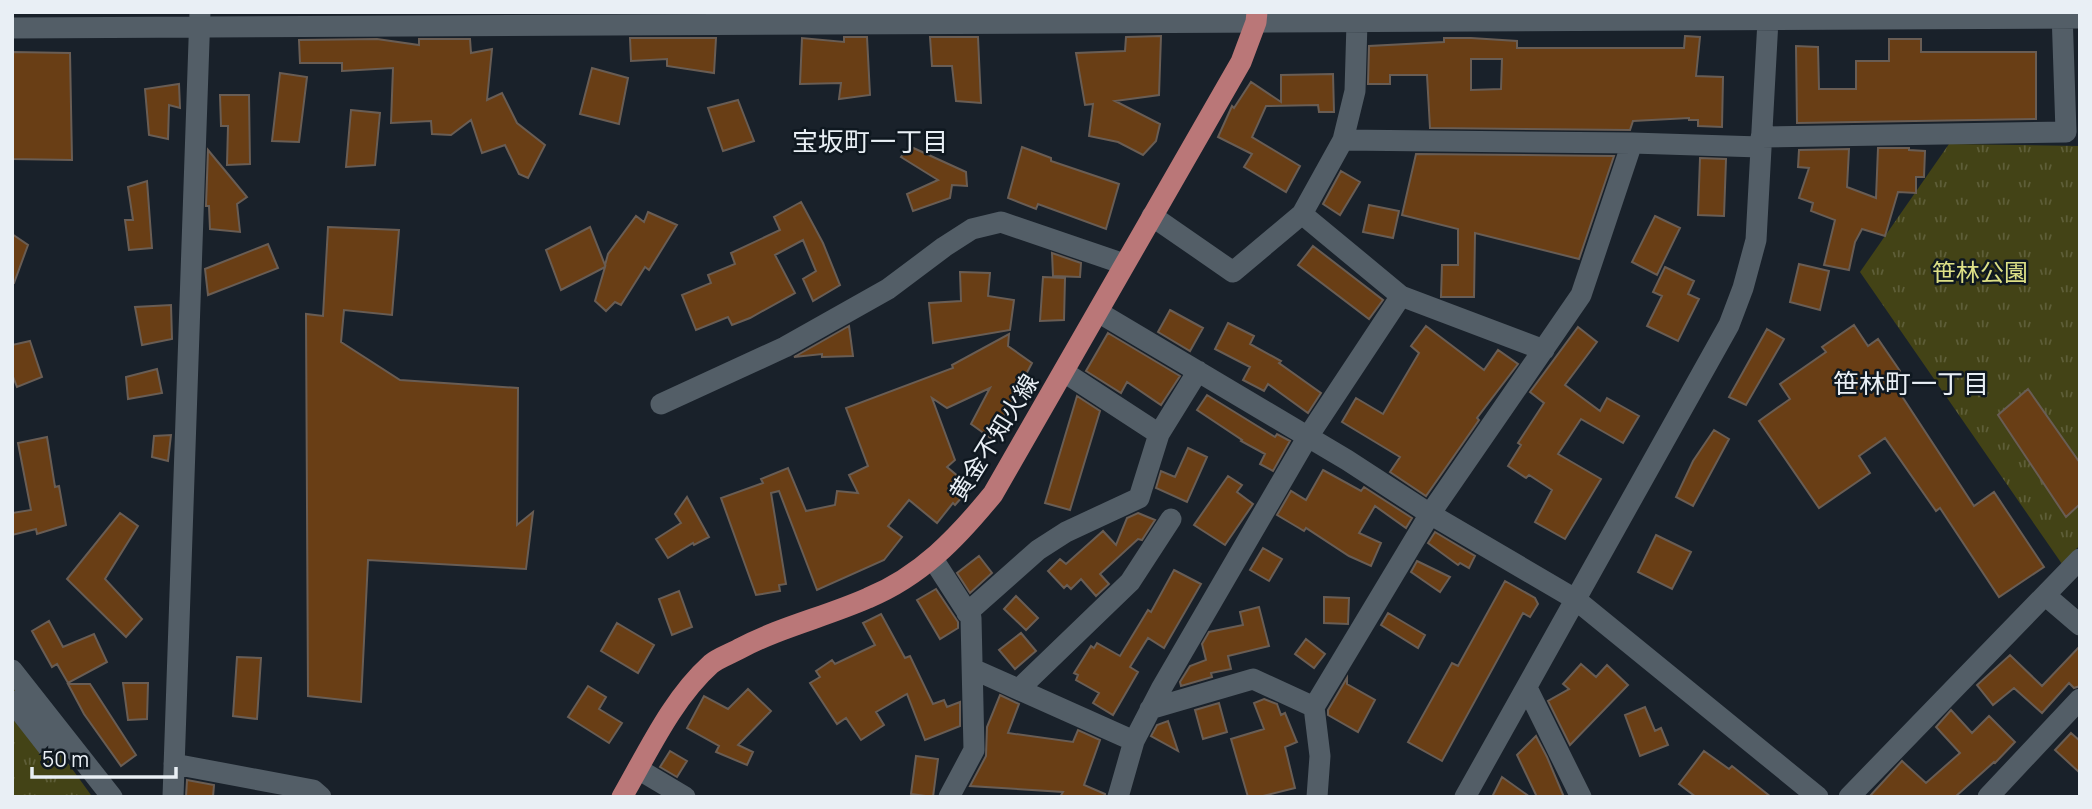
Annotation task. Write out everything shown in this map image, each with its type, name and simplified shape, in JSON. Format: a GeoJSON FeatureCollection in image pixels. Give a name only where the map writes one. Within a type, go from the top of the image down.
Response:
{"type":"FeatureCollection","features":[{"type":"Feature","properties":{"kind":"main road","name":"黄金不知火線"},"geometry":{"type":"LineString","coordinates":[[622,797],[667,718],[695,681],[713,663],[762,637],[869,598],[903,580],[933,559],[969,524],[993,494],[1241,62],[1257,17]]}},
{"type":"Feature","properties":{"kind":"street"},"geometry":{"type":"LineString","coordinates":[[1465,797],[1729,325],[1744,288],[1756,240],[1768,15]]}},
{"type":"Feature","properties":{"kind":"street"},"geometry":{"type":"LineString","coordinates":[[12,28],[199,20],[1257,17],[1357,22],[1768,15],[2068,16],[2066,132],[1761,142],[1343,140]]}},
{"type":"Feature","properties":{"kind":"street"},"geometry":{"type":"LineString","coordinates":[[173,797],[199,20]]}},
{"type":"Feature","properties":{"kind":"street"},"geometry":{"type":"LineString","coordinates":[[1152,216],[1233,272],[1302,214],[1343,140],[1355,91],[1357,22]]}},
{"type":"Feature","properties":{"kind":"street"},"geometry":{"type":"LineString","coordinates":[[1317,797],[1320,756],[1314,708],[1430,514],[1581,295],[1632,143]]}},
{"type":"Feature","properties":{"kind":"street"},"geometry":{"type":"LineString","coordinates":[[1302,214],[1401,296],[1544,350]]}},
{"type":"Feature","properties":{"kind":"street"},"geometry":{"type":"LineString","coordinates":[[661,404],[785,347],[888,289],[972,229],[1001,222],[1124,264]]}},
{"type":"Feature","properties":{"kind":"street"},"geometry":{"type":"LineString","coordinates":[[1118,797],[1134,741],[1150,709],[1307,438],[1401,296]]}},
{"type":"Feature","properties":{"kind":"street"},"geometry":{"type":"LineString","coordinates":[[1098,312],[1575,600],[1818,797]]}},
{"type":"Feature","properties":{"kind":"street"},"geometry":{"type":"LineString","coordinates":[[967,613],[1038,550],[1066,532],[1139,498],[1159,434],[1198,371]]}},
{"type":"Feature","properties":{"kind":"street"},"geometry":{"type":"LineString","coordinates":[[1064,372],[1159,434]]}},
{"type":"Feature","properties":{"kind":"street"},"geometry":{"type":"LineString","coordinates":[[1019,690],[1130,582],[1171,519]]}},
{"type":"Feature","properties":{"kind":"street"},"geometry":{"type":"LineString","coordinates":[[933,559],[971,618],[974,750],[949,797]]}},
{"type":"Feature","properties":{"kind":"street"},"geometry":{"type":"LineString","coordinates":[[1849,797],[2080,559]]}},
{"type":"Feature","properties":{"kind":"street"},"geometry":{"type":"LineString","coordinates":[[2045,595],[2080,625]]}},
{"type":"Feature","properties":{"kind":"street"},"geometry":{"type":"LineString","coordinates":[[973,669],[1134,741]]}},
{"type":"Feature","properties":{"kind":"street"},"geometry":{"type":"LineString","coordinates":[[12,670],[112,797]]}},
{"type":"Feature","properties":{"kind":"street"},"geometry":{"type":"LineString","coordinates":[[1150,709],[1253,679],[1314,708]]}},
{"type":"Feature","properties":{"kind":"street"},"geometry":{"type":"LineString","coordinates":[[1527,688],[1581,797]]}},
{"type":"Feature","properties":{"kind":"street"},"geometry":{"type":"LineString","coordinates":[[1988,797],[2080,699]]}},
{"type":"Feature","properties":{"kind":"street"},"geometry":{"type":"LineString","coordinates":[[12,701],[51,751]]}},
{"type":"Feature","properties":{"kind":"street"},"geometry":{"type":"LineString","coordinates":[[174,764],[313,790],[321,797]]}},
{"type":"Feature","properties":{"kind":"street"},"geometry":{"type":"LineString","coordinates":[[638,769],[685,797]]}},
{"type":"Feature","properties":{"kind":"green space","name":"笹林公園"},"geometry":{"type":"Polygon","coordinates":[[[1949,144],[2080,146],[2080,545],[2062,564],[1860,272],[1949,144]]]}},
{"type":"Feature","properties":{"kind":"green space"},"geometry":{"type":"Polygon","coordinates":[[[12,686],[91,795],[90,797],[12,797],[12,686]]]}},
{"type":"Feature","properties":{"kind":"building"},"geometry":{"type":"Polygon","coordinates":[[[1161,36],[1159,95],[1115,101],[1160,124],[1156,141],[1143,155],[1118,142],[1089,136],[1093,104],[1085,105],[1076,53],[1125,51],[1126,37],[1161,36]]]}},
{"type":"Feature","properties":{"kind":"building"},"geometry":{"type":"Polygon","coordinates":[[[1685,36],[1700,37],[1696,76],[1723,77],[1722,127],[1698,126],[1698,120],[1689,118],[1633,121],[1630,130],[1430,128],[1427,75],[1390,75],[1390,84],[1368,84],[1369,46],[1444,42],[1444,38],[1471,38],[1517,41],[1517,48],[1684,48],[1685,36]],[[1471,59],[1471,90],[1501,89],[1502,59],[1471,59]]]}},
{"type":"Feature","properties":{"kind":"building"},"geometry":{"type":"Polygon","coordinates":[[[844,37],[867,37],[870,95],[839,99],[841,83],[800,84],[802,38],[844,42],[844,37]]]}},
{"type":"Feature","properties":{"kind":"building"},"geometry":{"type":"Polygon","coordinates":[[[930,37],[978,37],[981,103],[956,101],[952,66],[932,66],[930,37]]]}},
{"type":"Feature","properties":{"kind":"building"},"geometry":{"type":"Polygon","coordinates":[[[630,38],[716,38],[714,73],[667,66],[667,59],[631,61],[630,38]]]}},
{"type":"Feature","properties":{"kind":"building"},"geometry":{"type":"Polygon","coordinates":[[[377,39],[419,45],[419,39],[470,39],[471,53],[492,49],[487,100],[502,93],[517,123],[545,145],[528,178],[519,174],[505,145],[482,153],[471,120],[451,135],[432,134],[431,121],[391,123],[393,68],[342,71],[342,63],[300,63],[299,40],[377,39]]]}},
{"type":"Feature","properties":{"kind":"building"},"geometry":{"type":"Polygon","coordinates":[[[1889,39],[1921,39],[1921,52],[2036,52],[2036,119],[1797,123],[1796,46],[1818,47],[1819,89],[1856,89],[1856,61],[1889,61],[1889,39]]]}},
{"type":"Feature","properties":{"kind":"building"},"geometry":{"type":"Polygon","coordinates":[[[12,52],[70,53],[72,160],[12,159],[12,52]]]}},
{"type":"Feature","properties":{"kind":"building"},"geometry":{"type":"Polygon","coordinates":[[[592,68],[628,78],[619,124],[580,114],[592,68]]]}},
{"type":"Feature","properties":{"kind":"building"},"geometry":{"type":"Polygon","coordinates":[[[280,73],[307,77],[299,142],[272,141],[280,73]]]}},
{"type":"Feature","properties":{"kind":"building"},"geometry":{"type":"Polygon","coordinates":[[[1333,74],[1334,112],[1319,112],[1318,105],[1266,106],[1252,137],[1300,166],[1286,192],[1244,167],[1252,154],[1218,137],[1232,106],[1234,108],[1251,82],[1281,102],[1281,75],[1333,74]]]}},
{"type":"Feature","properties":{"kind":"building"},"geometry":{"type":"Polygon","coordinates":[[[179,84],[180,108],[169,105],[168,139],[149,135],[145,89],[179,84]]]}},
{"type":"Feature","properties":{"kind":"building"},"geometry":{"type":"Polygon","coordinates":[[[220,95],[249,95],[250,164],[227,165],[228,126],[221,126],[220,95]]]}},
{"type":"Feature","properties":{"kind":"building"},"geometry":{"type":"Polygon","coordinates":[[[738,100],[754,141],[723,151],[708,108],[738,100]]]}},
{"type":"Feature","properties":{"kind":"building"},"geometry":{"type":"Polygon","coordinates":[[[351,110],[380,113],[375,165],[346,167],[351,110]]]}},
{"type":"Feature","properties":{"kind":"building"},"geometry":{"type":"Polygon","coordinates":[[[909,146],[966,172],[967,186],[952,185],[950,198],[913,211],[907,194],[938,180],[901,157],[909,146]]]}},
{"type":"Feature","properties":{"kind":"building"},"geometry":{"type":"Polygon","coordinates":[[[1022,147],[1051,158],[1051,161],[1119,184],[1106,229],[1038,204],[1036,209],[1008,198],[1022,147]]]}},
{"type":"Feature","properties":{"kind":"building"},"geometry":{"type":"Polygon","coordinates":[[[1878,148],[1925,151],[1924,177],[1916,177],[1916,193],[1898,192],[1885,236],[1862,229],[1855,242],[1849,270],[1824,265],[1835,220],[1811,211],[1813,203],[1799,198],[1809,168],[1798,167],[1799,150],[1849,149],[1847,187],[1876,198],[1878,148]]]}},
{"type":"Feature","properties":{"kind":"building"},"geometry":{"type":"Polygon","coordinates":[[[208,150],[247,197],[237,204],[240,232],[210,229],[209,206],[206,206],[208,150]]]}},
{"type":"Feature","properties":{"kind":"building"},"geometry":{"type":"Polygon","coordinates":[[[1416,154],[1614,156],[1579,259],[1475,233],[1474,297],[1441,297],[1442,265],[1458,265],[1458,229],[1402,215],[1416,154]]]}},
{"type":"Feature","properties":{"kind":"building"},"geometry":{"type":"Polygon","coordinates":[[[1700,158],[1726,159],[1724,216],[1698,215],[1700,158]]]}},
{"type":"Feature","properties":{"kind":"building"},"geometry":{"type":"Polygon","coordinates":[[[1341,171],[1360,182],[1340,215],[1323,204],[1341,171]]]}},
{"type":"Feature","properties":{"kind":"building"},"geometry":{"type":"Polygon","coordinates":[[[147,181],[152,248],[129,250],[125,220],[133,220],[128,187],[147,181]]]}},
{"type":"Feature","properties":{"kind":"building"},"geometry":{"type":"Polygon","coordinates":[[[801,202],[823,243],[840,285],[813,301],[803,279],[816,271],[803,240],[775,255],[795,293],[732,325],[728,317],[696,330],[682,295],[711,283],[708,275],[735,264],[731,253],[780,230],[774,217],[801,202]]]}},
{"type":"Feature","properties":{"kind":"building"},"geometry":{"type":"Polygon","coordinates":[[[1369,205],[1399,211],[1393,238],[1363,232],[1369,205]]]}},
{"type":"Feature","properties":{"kind":"building"},"geometry":{"type":"Polygon","coordinates":[[[648,212],[677,225],[649,270],[645,267],[621,305],[615,302],[606,311],[595,301],[605,267],[561,290],[546,250],[590,227],[605,265],[608,254],[636,216],[644,222],[648,212]]]}},
{"type":"Feature","properties":{"kind":"building"},"geometry":{"type":"Polygon","coordinates":[[[1655,216],[1680,228],[1657,275],[1632,262],[1655,216]]]}},
{"type":"Feature","properties":{"kind":"building"},"geometry":{"type":"Polygon","coordinates":[[[328,227],[399,230],[392,315],[344,310],[341,342],[400,380],[518,388],[517,525],[533,512],[526,569],[368,560],[361,702],[308,696],[306,314],[323,316],[328,227]]]}},
{"type":"Feature","properties":{"kind":"building"},"geometry":{"type":"Polygon","coordinates":[[[12,234],[28,245],[14,283],[12,283],[12,234]]]}},
{"type":"Feature","properties":{"kind":"building"},"geometry":{"type":"Polygon","coordinates":[[[268,244],[278,268],[208,295],[205,269],[268,244]]]}},
{"type":"Feature","properties":{"kind":"building"},"geometry":{"type":"Polygon","coordinates":[[[1313,246],[1383,300],[1369,319],[1298,265],[1313,246]]]}},
{"type":"Feature","properties":{"kind":"building"},"geometry":{"type":"Polygon","coordinates":[[[1052,253],[1081,263],[1080,277],[1053,276],[1052,253]]]}},
{"type":"Feature","properties":{"kind":"building"},"geometry":{"type":"Polygon","coordinates":[[[1799,264],[1829,271],[1820,310],[1790,302],[1799,264]]]}},
{"type":"Feature","properties":{"kind":"building"},"geometry":{"type":"Polygon","coordinates":[[[1665,267],[1694,281],[1688,294],[1699,299],[1678,341],[1647,326],[1662,296],[1653,292],[1665,267]]]}},
{"type":"Feature","properties":{"kind":"building"},"geometry":{"type":"Polygon","coordinates":[[[960,272],[990,273],[988,296],[1014,300],[1010,330],[933,343],[929,303],[961,301],[960,272]]]}},
{"type":"Feature","properties":{"kind":"building"},"geometry":{"type":"Polygon","coordinates":[[[1043,277],[1065,278],[1064,320],[1040,321],[1043,277]]]}},
{"type":"Feature","properties":{"kind":"building"},"geometry":{"type":"Polygon","coordinates":[[[171,305],[172,339],[142,345],[135,307],[171,305]]]}},
{"type":"Feature","properties":{"kind":"building"},"geometry":{"type":"Polygon","coordinates":[[[1170,310],[1203,328],[1190,351],[1158,332],[1170,310]]]}},
{"type":"Feature","properties":{"kind":"building"},"geometry":{"type":"Polygon","coordinates":[[[1228,323],[1254,336],[1250,344],[1281,361],[1279,363],[1321,393],[1308,413],[1268,384],[1264,391],[1243,380],[1250,367],[1215,349],[1228,323]]]}},
{"type":"Feature","properties":{"kind":"building"},"geometry":{"type":"Polygon","coordinates":[[[1854,325],[1868,346],[1878,339],[1900,371],[1890,378],[1974,506],[1994,492],[2044,567],[1999,597],[1940,508],[1936,511],[1885,438],[1859,456],[1870,473],[1819,508],[1759,421],[1790,399],[1780,384],[1826,352],[1822,347],[1854,325]]]}},
{"type":"Feature","properties":{"kind":"building"},"geometry":{"type":"Polygon","coordinates":[[[849,326],[853,356],[822,357],[822,354],[794,357],[849,326]]]}},
{"type":"Feature","properties":{"kind":"building"},"geometry":{"type":"Polygon","coordinates":[[[1426,326],[1484,370],[1498,350],[1518,364],[1477,418],[1479,420],[1426,496],[1390,472],[1400,457],[1342,422],[1356,398],[1383,414],[1419,353],[1411,346],[1426,326]]]}},
{"type":"Feature","properties":{"kind":"building"},"geometry":{"type":"Polygon","coordinates":[[[1578,327],[1597,342],[1565,385],[1600,411],[1607,398],[1639,416],[1623,443],[1581,419],[1558,454],[1601,479],[1565,539],[1535,522],[1552,490],[1529,475],[1526,478],[1508,466],[1521,445],[1518,443],[1544,403],[1530,392],[1578,327]]]}},
{"type":"Feature","properties":{"kind":"building"},"geometry":{"type":"Polygon","coordinates":[[[1767,329],[1784,339],[1746,405],[1729,397],[1767,329]]]}},
{"type":"Feature","properties":{"kind":"building"},"geometry":{"type":"Polygon","coordinates":[[[1108,333],[1180,376],[1161,405],[1127,382],[1121,393],[1086,371],[1108,333]]]}},
{"type":"Feature","properties":{"kind":"building"},"geometry":{"type":"Polygon","coordinates":[[[1009,334],[1008,346],[1032,363],[992,439],[971,424],[990,388],[947,408],[932,398],[955,460],[947,467],[971,487],[955,505],[953,503],[937,523],[909,500],[888,526],[902,537],[884,560],[817,590],[779,491],[771,493],[786,584],[779,585],[780,591],[756,595],[721,498],[763,483],[761,479],[788,468],[806,511],[835,505],[837,491],[858,493],[849,475],[868,466],[846,408],[953,368],[952,365],[1009,334]]]}},
{"type":"Feature","properties":{"kind":"building"},"geometry":{"type":"Polygon","coordinates":[[[30,341],[42,377],[17,387],[12,374],[12,345],[30,341]]]}},
{"type":"Feature","properties":{"kind":"building"},"geometry":{"type":"Polygon","coordinates":[[[157,369],[162,393],[128,399],[126,377],[157,369]]]}},
{"type":"Feature","properties":{"kind":"building"},"geometry":{"type":"Polygon","coordinates":[[[2028,389],[2080,463],[2080,504],[2066,517],[1998,415],[2028,389]]]}},
{"type":"Feature","properties":{"kind":"building"},"geometry":{"type":"Polygon","coordinates":[[[1207,395],[1275,437],[1277,434],[1290,441],[1273,471],[1260,464],[1265,454],[1241,441],[1197,410],[1207,395]]]}},
{"type":"Feature","properties":{"kind":"building"},"geometry":{"type":"Polygon","coordinates":[[[1077,396],[1100,411],[1070,510],[1045,503],[1077,396]]]}},
{"type":"Feature","properties":{"kind":"building"},"geometry":{"type":"Polygon","coordinates":[[[1714,430],[1729,439],[1693,506],[1676,497],[1693,461],[1714,430]]]}},
{"type":"Feature","properties":{"kind":"building"},"geometry":{"type":"Polygon","coordinates":[[[171,435],[168,461],[152,457],[154,436],[171,435]]]}},
{"type":"Feature","properties":{"kind":"building"},"geometry":{"type":"Polygon","coordinates":[[[47,437],[55,487],[59,486],[66,525],[37,534],[36,529],[12,535],[12,513],[31,510],[18,443],[47,437]]]}},
{"type":"Feature","properties":{"kind":"building"},"geometry":{"type":"Polygon","coordinates":[[[1188,448],[1207,457],[1187,502],[1156,488],[1161,471],[1175,477],[1188,448]]]}},
{"type":"Feature","properties":{"kind":"building"},"geometry":{"type":"Polygon","coordinates":[[[1323,470],[1361,491],[1364,487],[1412,518],[1406,528],[1375,506],[1359,533],[1381,543],[1371,566],[1349,556],[1306,528],[1304,531],[1277,515],[1291,491],[1306,500],[1323,470]]]}},
{"type":"Feature","properties":{"kind":"building"},"geometry":{"type":"Polygon","coordinates":[[[1228,476],[1242,485],[1237,492],[1253,504],[1225,545],[1194,525],[1228,476]]]}},
{"type":"Feature","properties":{"kind":"building"},"geometry":{"type":"Polygon","coordinates":[[[687,497],[709,537],[668,558],[656,539],[681,523],[675,514],[687,497]]]}},
{"type":"Feature","properties":{"kind":"building"},"geometry":{"type":"Polygon","coordinates":[[[120,513],[138,526],[105,579],[142,619],[126,637],[67,579],[120,513]]]}},
{"type":"Feature","properties":{"kind":"building"},"geometry":{"type":"Polygon","coordinates":[[[1138,513],[1155,520],[1142,540],[1138,539],[1100,574],[1109,584],[1096,596],[1081,579],[1071,589],[1067,585],[1064,588],[1048,571],[1060,559],[1066,564],[1103,531],[1116,545],[1127,518],[1138,513]]]}},
{"type":"Feature","properties":{"kind":"building"},"geometry":{"type":"Polygon","coordinates":[[[1435,532],[1475,556],[1469,568],[1460,563],[1458,565],[1428,543],[1435,532]]]}},
{"type":"Feature","properties":{"kind":"building"},"geometry":{"type":"Polygon","coordinates":[[[1656,535],[1691,552],[1672,589],[1638,572],[1656,535]]]}},
{"type":"Feature","properties":{"kind":"building"},"geometry":{"type":"Polygon","coordinates":[[[1263,548],[1282,559],[1269,581],[1250,570],[1263,548]]]}},
{"type":"Feature","properties":{"kind":"building"},"geometry":{"type":"Polygon","coordinates":[[[979,556],[992,573],[970,593],[957,573],[979,556]]]}},
{"type":"Feature","properties":{"kind":"building"},"geometry":{"type":"Polygon","coordinates":[[[1417,561],[1450,577],[1440,592],[1411,572],[1417,561]]]}},
{"type":"Feature","properties":{"kind":"building"},"geometry":{"type":"Polygon","coordinates":[[[1174,570],[1201,584],[1164,648],[1148,638],[1130,667],[1138,672],[1113,715],[1093,703],[1099,693],[1076,680],[1078,675],[1074,673],[1091,646],[1094,648],[1097,643],[1120,656],[1148,610],[1151,612],[1174,570]]]}},
{"type":"Feature","properties":{"kind":"building"},"geometry":{"type":"Polygon","coordinates":[[[1505,581],[1535,598],[1538,604],[1530,617],[1523,613],[1442,761],[1408,742],[1452,663],[1458,666],[1505,581]]]}},
{"type":"Feature","properties":{"kind":"building"},"geometry":{"type":"Polygon","coordinates":[[[936,589],[958,622],[958,628],[940,639],[917,600],[936,589]]]}},
{"type":"Feature","properties":{"kind":"building"},"geometry":{"type":"Polygon","coordinates":[[[679,591],[692,627],[672,635],[659,599],[679,591]]]}},
{"type":"Feature","properties":{"kind":"building"},"geometry":{"type":"Polygon","coordinates":[[[1016,596],[1038,618],[1026,630],[1004,609],[1016,596]]]}},
{"type":"Feature","properties":{"kind":"building"},"geometry":{"type":"Polygon","coordinates":[[[1324,597],[1349,598],[1348,624],[1324,623],[1324,597]]]}},
{"type":"Feature","properties":{"kind":"building"},"geometry":{"type":"Polygon","coordinates":[[[1259,607],[1269,646],[1228,656],[1231,669],[1211,673],[1212,677],[1181,686],[1180,682],[1190,666],[1206,660],[1202,644],[1209,632],[1243,625],[1240,612],[1259,607]]]}},
{"type":"Feature","properties":{"kind":"building"},"geometry":{"type":"Polygon","coordinates":[[[1388,613],[1425,635],[1418,648],[1381,625],[1388,613]]]}},
{"type":"Feature","properties":{"kind":"building"},"geometry":{"type":"Polygon","coordinates":[[[881,614],[905,658],[910,656],[933,704],[944,700],[947,707],[960,702],[960,726],[925,740],[907,694],[876,712],[884,725],[861,740],[846,718],[837,724],[810,683],[820,677],[816,671],[832,660],[835,664],[875,645],[863,623],[881,614]]]}},
{"type":"Feature","properties":{"kind":"building"},"geometry":{"type":"Polygon","coordinates":[[[49,621],[63,647],[94,634],[107,662],[68,683],[57,664],[52,667],[32,631],[49,621]]]}},
{"type":"Feature","properties":{"kind":"building"},"geometry":{"type":"Polygon","coordinates":[[[617,623],[654,645],[638,673],[601,651],[617,623]]]}},
{"type":"Feature","properties":{"kind":"building"},"geometry":{"type":"Polygon","coordinates":[[[1021,633],[1036,651],[1015,669],[999,650],[1021,633]]]}},
{"type":"Feature","properties":{"kind":"building"},"geometry":{"type":"Polygon","coordinates":[[[1306,639],[1325,654],[1314,668],[1295,654],[1306,639]]]}},
{"type":"Feature","properties":{"kind":"building"},"geometry":{"type":"Polygon","coordinates":[[[2080,646],[2080,686],[2074,688],[2069,683],[2042,713],[2014,688],[1993,705],[1977,685],[2010,655],[2042,686],[2080,646]]]}},
{"type":"Feature","properties":{"kind":"building"},"geometry":{"type":"Polygon","coordinates":[[[237,657],[261,658],[257,719],[233,716],[237,657]]]}},
{"type":"Feature","properties":{"kind":"building"},"geometry":{"type":"Polygon","coordinates":[[[1581,664],[1596,677],[1607,665],[1628,685],[1570,745],[1548,701],[1569,689],[1563,684],[1581,664]]]}},
{"type":"Feature","properties":{"kind":"building"},"geometry":{"type":"Polygon","coordinates":[[[1347,678],[1347,684],[1375,700],[1358,732],[1328,715],[1328,710],[1347,678]]]}},
{"type":"Feature","properties":{"kind":"building"},"geometry":{"type":"Polygon","coordinates":[[[123,683],[148,683],[147,719],[128,720],[123,683]]]}},
{"type":"Feature","properties":{"kind":"building"},"geometry":{"type":"Polygon","coordinates":[[[68,684],[90,684],[136,755],[121,766],[84,714],[68,684]]]}},
{"type":"Feature","properties":{"kind":"building"},"geometry":{"type":"Polygon","coordinates":[[[588,686],[606,697],[599,709],[622,723],[609,743],[568,717],[588,686]]]}},
{"type":"Feature","properties":{"kind":"building"},"geometry":{"type":"Polygon","coordinates":[[[748,689],[771,711],[738,745],[753,752],[747,765],[716,752],[719,746],[687,728],[704,696],[728,709],[748,689]]]}},
{"type":"Feature","properties":{"kind":"building"},"geometry":{"type":"Polygon","coordinates":[[[1000,695],[1019,704],[1008,733],[1073,742],[1078,730],[1100,740],[1084,785],[1105,794],[1105,797],[1060,797],[1063,792],[970,786],[986,756],[987,727],[1000,695]]]}},
{"type":"Feature","properties":{"kind":"building"},"geometry":{"type":"Polygon","coordinates":[[[1264,699],[1277,704],[1281,715],[1285,713],[1297,742],[1285,747],[1295,788],[1248,797],[1231,739],[1264,729],[1254,703],[1264,699]]]}},
{"type":"Feature","properties":{"kind":"building"},"geometry":{"type":"Polygon","coordinates":[[[1219,703],[1227,732],[1203,739],[1195,710],[1219,703]]]}},
{"type":"Feature","properties":{"kind":"building"},"geometry":{"type":"Polygon","coordinates":[[[1645,707],[1655,731],[1661,728],[1668,745],[1640,756],[1625,715],[1645,707]]]}},
{"type":"Feature","properties":{"kind":"building"},"geometry":{"type":"Polygon","coordinates":[[[1951,710],[1972,733],[1989,716],[2015,742],[1955,797],[1869,797],[1902,761],[1926,783],[1960,753],[1936,727],[1951,710]]]}},
{"type":"Feature","properties":{"kind":"building"},"geometry":{"type":"Polygon","coordinates":[[[1168,721],[1178,751],[1151,736],[1157,725],[1168,721]]]}},
{"type":"Feature","properties":{"kind":"building"},"geometry":{"type":"Polygon","coordinates":[[[2071,733],[2080,741],[2080,773],[2055,750],[2071,733]]]}},
{"type":"Feature","properties":{"kind":"building"},"geometry":{"type":"Polygon","coordinates":[[[1536,736],[1564,797],[1537,797],[1517,755],[1536,736]]]}},
{"type":"Feature","properties":{"kind":"building"},"geometry":{"type":"Polygon","coordinates":[[[670,751],[687,761],[677,777],[660,767],[670,751]]]}},
{"type":"Feature","properties":{"kind":"building"},"geometry":{"type":"Polygon","coordinates":[[[1704,751],[1729,769],[1732,766],[1771,797],[1696,797],[1679,784],[1704,751]]]}},
{"type":"Feature","properties":{"kind":"building"},"geometry":{"type":"Polygon","coordinates":[[[916,756],[938,759],[933,797],[911,794],[916,756]]]}},
{"type":"Feature","properties":{"kind":"building"},"geometry":{"type":"Polygon","coordinates":[[[1502,777],[1530,797],[1492,797],[1502,777]]]}},
{"type":"Feature","properties":{"kind":"building"},"geometry":{"type":"Polygon","coordinates":[[[187,780],[214,785],[213,797],[186,797],[187,780]]]}},
{"type":"Feature","properties":{"kind":"district","name":"宝坂町一丁目"},"geometry":{"type":"Point","coordinates":[870,141]}},
{"type":"Feature","properties":{"kind":"district","name":"笹林町一丁目"},"geometry":{"type":"Point","coordinates":[1911,383]}}]}
